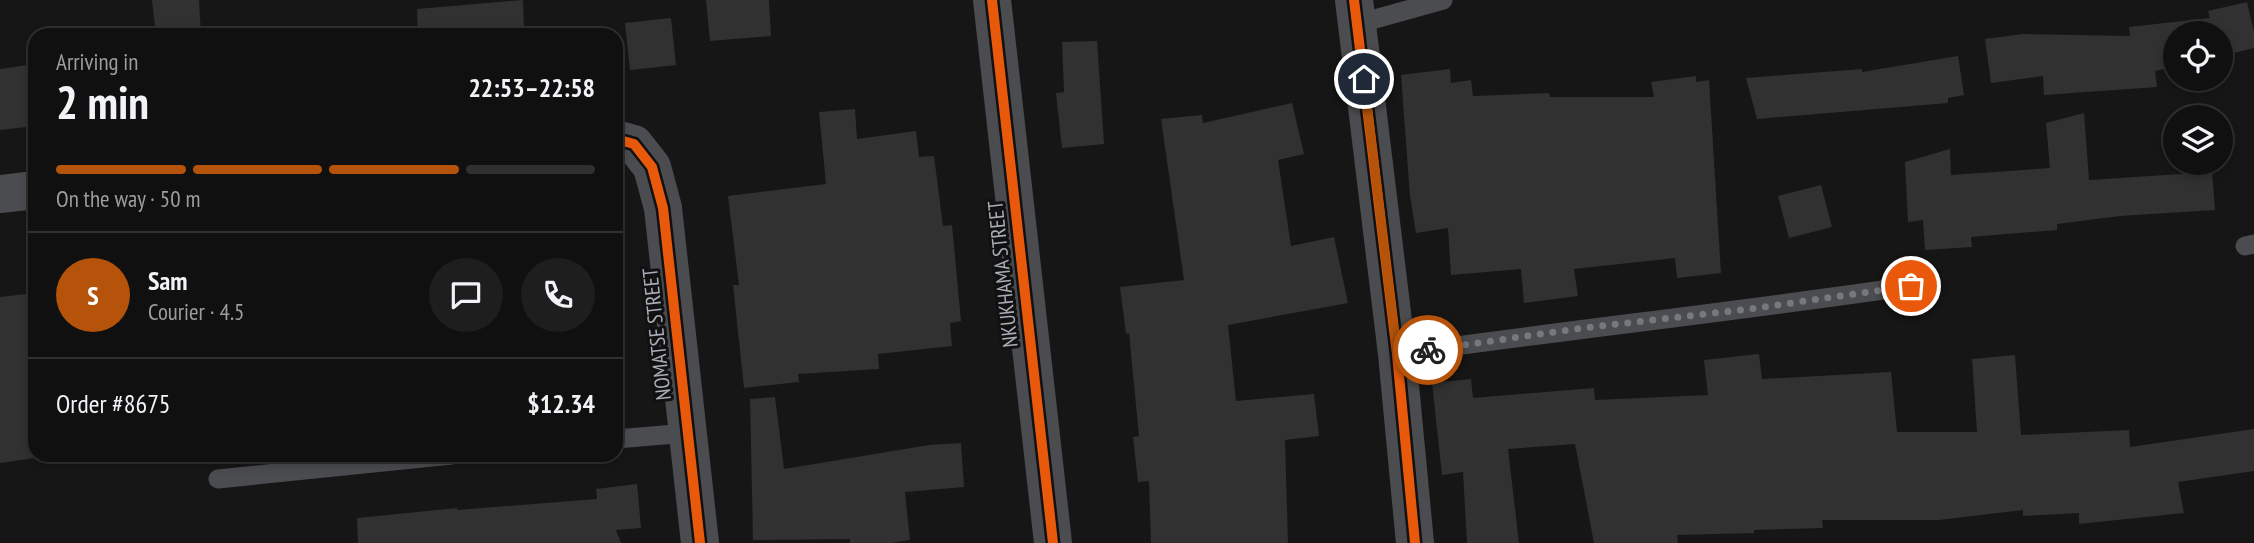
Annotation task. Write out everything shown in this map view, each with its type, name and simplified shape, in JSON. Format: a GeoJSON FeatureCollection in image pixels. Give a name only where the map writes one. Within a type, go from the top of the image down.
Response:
{"type":"FeatureCollection","features":[{"type":"Feature","properties":{"kind":"street","name":"NKUKHAMA STREET"},"geometry":{"type":"LineString","coordinates":[[992,0],[1053,543]]}},
{"type":"Feature","properties":{"kind":"street"},"geometry":{"type":"LineString","coordinates":[[1356,12],[1397,354],[1415,543]]}},
{"type":"Feature","properties":{"kind":"street","name":"NOMATSE STREET"},"geometry":{"type":"LineString","coordinates":[[623,141],[634,144],[652,167],[663,208],[700,543]]}},
{"type":"Feature","properties":{"kind":"street"},"geometry":{"type":"LineString","coordinates":[[0,194],[28,191]]}},
{"type":"Feature","properties":{"kind":"lane"},"geometry":{"type":"LineString","coordinates":[[1356,12],[1443,0]]}},
{"type":"Feature","properties":{"kind":"lane"},"geometry":{"type":"LineString","coordinates":[[1397,354],[1911,286]]}},
{"type":"Feature","properties":{"kind":"lane"},"geometry":{"type":"LineString","coordinates":[[623,438],[687,433]]}},
{"type":"Feature","properties":{"kind":"lane"},"geometry":{"type":"LineString","coordinates":[[218,479],[384,462]]}},
{"type":"Feature","properties":{"kind":"building"},"geometry":{"type":"Polygon","coordinates":[[[152,0],[199,0],[201,28],[155,28],[152,0]]]}},
{"type":"Feature","properties":{"kind":"building"},"geometry":{"type":"Polygon","coordinates":[[[523,0],[524,28],[418,28],[417,9],[523,0]]]}},
{"type":"Feature","properties":{"kind":"building"},"geometry":{"type":"Polygon","coordinates":[[[706,0],[769,0],[771,36],[710,41],[706,0]]]}},
{"type":"Feature","properties":{"kind":"building"},"geometry":{"type":"Polygon","coordinates":[[[2247,2],[2254,32],[2254,48],[2233,53],[2233,21],[2183,21],[2210,18],[2208,11],[2247,2]]]}},
{"type":"Feature","properties":{"kind":"building"},"geometry":{"type":"Polygon","coordinates":[[[671,18],[676,65],[630,70],[625,23],[671,18]]]}},
{"type":"Feature","properties":{"kind":"building"},"geometry":{"type":"Polygon","coordinates":[[[2163,23],[2163,69],[2155,71],[2157,87],[2044,95],[2043,76],[1991,83],[1985,39],[2023,34],[2130,36],[2129,27],[2163,23]]]}},
{"type":"Feature","properties":{"kind":"building"},"geometry":{"type":"Polygon","coordinates":[[[1097,41],[1104,144],[1062,148],[1056,93],[1064,92],[1062,42],[1097,41]]]}},
{"type":"Feature","properties":{"kind":"building"},"geometry":{"type":"Polygon","coordinates":[[[1958,56],[1964,95],[1948,98],[1948,103],[1757,119],[1746,78],[1862,69],[1862,72],[1958,56]]]}},
{"type":"Feature","properties":{"kind":"building"},"geometry":{"type":"Polygon","coordinates":[[[28,65],[28,127],[0,130],[0,69],[28,65]]]}},
{"type":"Feature","properties":{"kind":"building"},"geometry":{"type":"Polygon","coordinates":[[[1450,69],[1451,83],[1471,80],[1473,96],[1549,93],[1550,97],[1654,97],[1651,82],[1696,76],[1696,82],[1709,80],[1721,273],[1677,278],[1675,258],[1574,269],[1578,296],[1524,303],[1521,269],[1451,275],[1448,228],[1416,233],[1410,196],[1401,75],[1450,69]]]}},
{"type":"Feature","properties":{"kind":"building"},"geometry":{"type":"Polygon","coordinates":[[[1292,103],[1304,154],[1278,160],[1291,246],[1334,237],[1348,303],[1228,325],[1236,401],[1314,394],[1319,436],[1285,440],[1288,543],[1151,543],[1149,481],[1138,482],[1133,437],[1139,436],[1129,333],[1126,334],[1120,287],[1184,280],[1161,119],[1202,115],[1203,123],[1292,103]]]}},
{"type":"Feature","properties":{"kind":"building"},"geometry":{"type":"Polygon","coordinates":[[[855,109],[857,139],[916,131],[919,157],[934,156],[943,226],[952,225],[961,321],[950,323],[952,346],[878,354],[879,369],[798,374],[799,382],[744,388],[733,285],[739,285],[728,196],[826,184],[819,112],[855,109]]]}},
{"type":"Feature","properties":{"kind":"building"},"geometry":{"type":"Polygon","coordinates":[[[2084,113],[2089,180],[2212,175],[2215,210],[2120,216],[2057,224],[2057,230],[1971,237],[1972,247],[1925,250],[1923,220],[1908,222],[1905,162],[1950,149],[1951,175],[2050,168],[2046,123],[2084,113]]]}},
{"type":"Feature","properties":{"kind":"building"},"geometry":{"type":"Polygon","coordinates":[[[1821,185],[1832,227],[1789,238],[1778,196],[1821,185]]]}},
{"type":"Feature","properties":{"kind":"building"},"geometry":{"type":"Polygon","coordinates":[[[28,294],[28,459],[0,463],[0,297],[28,294]]]}},
{"type":"Feature","properties":{"kind":"building"},"geometry":{"type":"Polygon","coordinates":[[[1759,354],[1762,379],[1891,372],[1897,432],[1977,432],[1972,359],[2015,355],[2021,435],[2129,430],[2130,447],[2254,429],[2254,471],[2178,482],[2184,513],[2079,524],[2079,513],[2023,516],[2023,510],[1939,520],[1822,520],[1823,528],[1677,535],[1678,543],[1594,543],[1575,444],[1508,449],[1519,543],[1467,543],[1463,472],[1442,475],[1432,383],[1471,379],[1473,398],[1594,388],[1595,400],[1708,395],[1704,360],[1759,354]]]}},
{"type":"Feature","properties":{"kind":"building"},"geometry":{"type":"Polygon","coordinates":[[[775,397],[784,469],[929,445],[961,443],[964,487],[905,492],[910,540],[850,543],[850,539],[753,540],[750,399],[775,397]]]}},
{"type":"Feature","properties":{"kind":"building"},"geometry":{"type":"Polygon","coordinates":[[[637,484],[641,528],[616,530],[621,543],[358,543],[357,518],[597,499],[596,489],[637,484]]]}},
{"type":"Feature","properties":{"kind":"cycle path"},"geometry":{"type":"LineString","coordinates":[[992,0],[1053,543]]}},
{"type":"Feature","properties":{"kind":"cycle path"},"geometry":{"type":"LineString","coordinates":[[1354,0],[1397,354],[1415,543]]}},
{"type":"Feature","properties":{"kind":"cycle path"},"geometry":{"type":"LineString","coordinates":[[623,141],[634,144],[652,167],[663,208],[700,543]]}},
{"type":"Feature","properties":{"kind":"way so far"},"geometry":{"type":"LineString","coordinates":[[1428,350],[1911,286]]}},
{"type":"Feature","properties":{"kind":"route"},"geometry":{"type":"LineString","coordinates":[[1364,79],[1397,354],[1428,350]]}}]}
